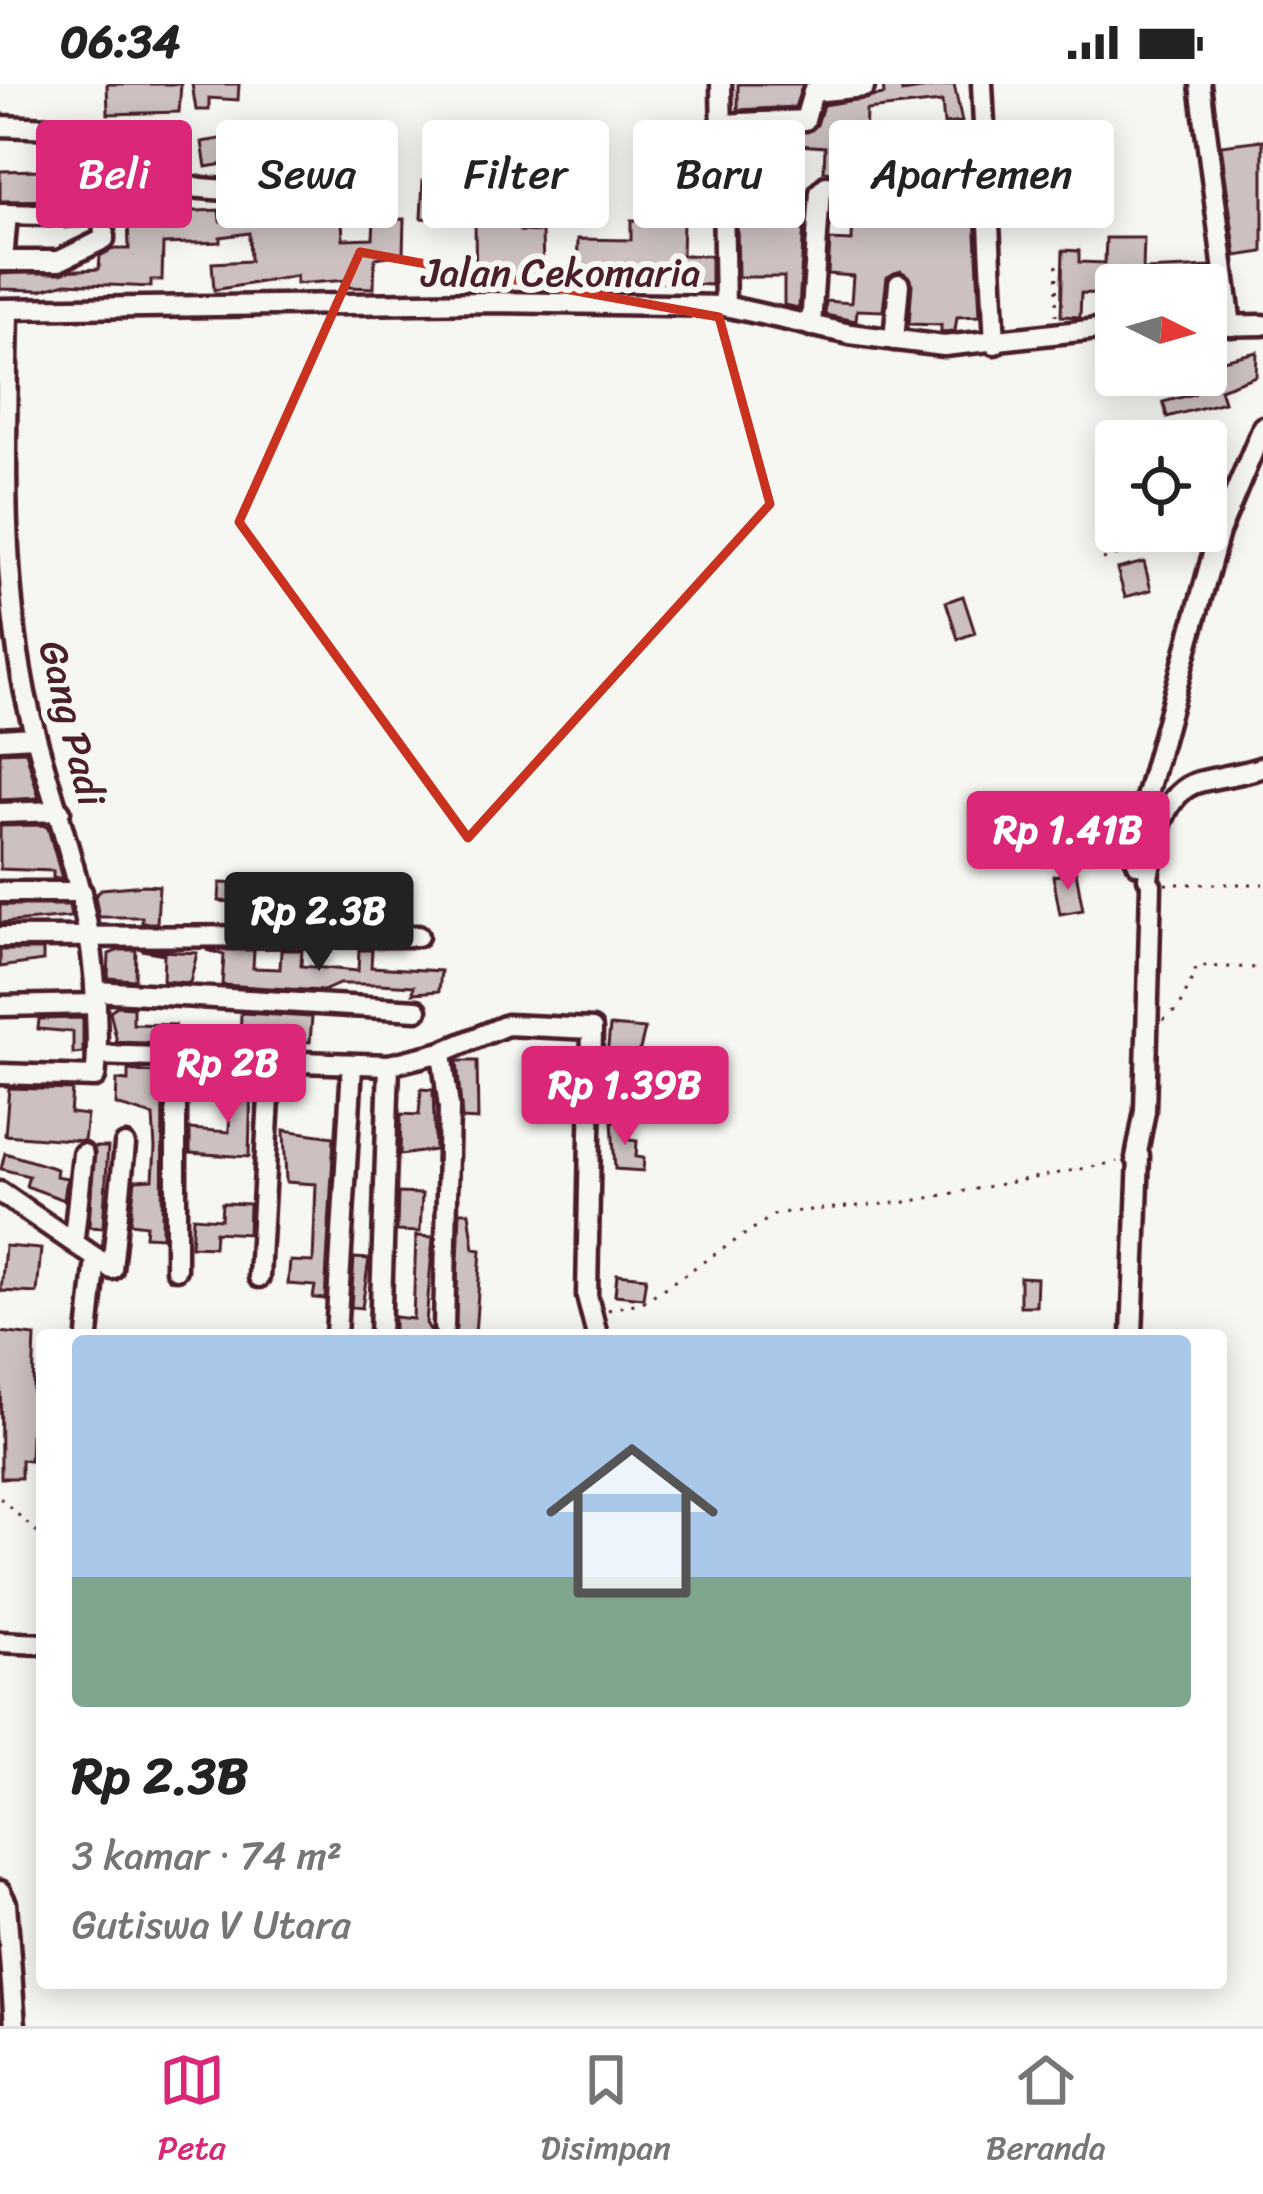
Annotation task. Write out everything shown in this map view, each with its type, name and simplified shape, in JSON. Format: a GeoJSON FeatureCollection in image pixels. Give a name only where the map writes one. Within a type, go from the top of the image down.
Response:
{"type":"FeatureCollection","features":[{"type":"Feature","properties":{"kind":"street"},"geometry":{"type":"LineString","coordinates":[[722,84],[723,120]]}},
{"type":"Feature","properties":{"kind":"street"},"geometry":{"type":"LineString","coordinates":[[982,84],[995,344]]}},
{"type":"Feature","properties":{"kind":"street"},"geometry":{"type":"LineString","coordinates":[[1200,84],[1231,326]]}},
{"type":"Feature","properties":{"kind":"street"},"geometry":{"type":"LineString","coordinates":[[805,120],[813,92],[864,87]]}},
{"type":"Feature","properties":{"kind":"street"},"geometry":{"type":"LineString","coordinates":[[0,126],[36,127]]}},
{"type":"Feature","properties":{"kind":"street"},"geometry":{"type":"LineString","coordinates":[[36,215],[3,214],[1,261],[59,261],[104,239],[103,200],[112,191],[166,185],[216,189]]}},
{"type":"Feature","properties":{"kind":"street"},"geometry":{"type":"LineString","coordinates":[[811,326],[820,192],[829,186]]}},
{"type":"Feature","properties":{"kind":"street"},"geometry":{"type":"LineString","coordinates":[[724,228],[725,306]]}},
{"type":"Feature","properties":{"kind":"street"},"geometry":{"type":"LineString","coordinates":[[894,340],[898,284]]}},
{"type":"Feature","properties":{"kind":"street","name":"Jalan Cekomaria"},"geometry":{"type":"LineString","coordinates":[[4,310],[489,302],[725,306],[811,326],[944,346],[1095,331]]}},
{"type":"Feature","properties":{"kind":"street","name":"Gang Padi"},"geometry":{"type":"LineString","coordinates":[[0,1074],[95,1077],[98,1054],[92,934],[26,694],[2,468],[4,310]]}},
{"type":"Feature","properties":{"kind":"street"},"geometry":{"type":"LineString","coordinates":[[1227,326],[1263,325]]}},
{"type":"Feature","properties":{"kind":"street"},"geometry":{"type":"LineString","coordinates":[[1227,513],[1263,427]]}},
{"type":"Feature","properties":{"kind":"street"},"geometry":{"type":"LineString","coordinates":[[1150,881],[1132,850],[1214,552]]}},
{"type":"Feature","properties":{"kind":"street"},"geometry":{"type":"LineString","coordinates":[[0,739],[34,737]]}},
{"type":"Feature","properties":{"kind":"street"},"geometry":{"type":"LineString","coordinates":[[1132,1329],[1150,881],[1173,798],[1196,782],[1233,778],[1263,766]]}},
{"type":"Feature","properties":{"kind":"street"},"geometry":{"type":"LineString","coordinates":[[0,813],[60,811]]}},
{"type":"Feature","properties":{"kind":"street"},"geometry":{"type":"LineString","coordinates":[[0,892],[82,892]]}},
{"type":"Feature","properties":{"kind":"street"},"geometry":{"type":"LineString","coordinates":[[0,937],[418,936]]}},
{"type":"Feature","properties":{"kind":"street"},"geometry":{"type":"LineString","coordinates":[[0,1006],[96,998],[417,1010]]}},
{"type":"Feature","properties":{"kind":"street"},"geometry":{"type":"LineString","coordinates":[[98,1054],[389,1065],[442,1052],[507,1024],[592,1029],[589,1308],[595,1329]]}},
{"type":"Feature","properties":{"kind":"street"},"geometry":{"type":"LineString","coordinates":[[442,1052],[448,1108],[444,1327]]}},
{"type":"Feature","properties":{"kind":"street"},"geometry":{"type":"LineString","coordinates":[[176,1060],[176,1269]]}},
{"type":"Feature","properties":{"kind":"street"},"geometry":{"type":"LineString","coordinates":[[259,1276],[271,1062]]}},
{"type":"Feature","properties":{"kind":"street"},"geometry":{"type":"LineString","coordinates":[[380,1329],[389,1065]]}},
{"type":"Feature","properties":{"kind":"street"},"geometry":{"type":"LineString","coordinates":[[336,1329],[352,1066]]}},
{"type":"Feature","properties":{"kind":"street"},"geometry":{"type":"LineString","coordinates":[[0,1192],[74,1238],[108,1268],[116,1265],[125,1145]]}},
{"type":"Feature","properties":{"kind":"street"},"geometry":{"type":"LineString","coordinates":[[74,1238],[83,1154]]}},
{"type":"Feature","properties":{"kind":"street"},"geometry":{"type":"LineString","coordinates":[[89,1329],[95,1258]]}},
{"type":"Feature","properties":{"kind":"street"},"geometry":{"type":"LineString","coordinates":[[0,1642],[36,1644]]}},
{"type":"Feature","properties":{"kind":"street"},"geometry":{"type":"LineString","coordinates":[[0,1891],[6,1903],[15,2026]]}},
{"type":"Feature","properties":{"kind":"path"},"geometry":{"type":"LineString","coordinates":[[1056,336],[1057,257]]}},
{"type":"Feature","properties":{"kind":"path"},"geometry":{"type":"LineString","coordinates":[[1103,559],[1133,552]]}},
{"type":"Feature","properties":{"kind":"path"},"geometry":{"type":"LineString","coordinates":[[1150,881],[1263,884]]}},
{"type":"Feature","properties":{"kind":"path"},"geometry":{"type":"LineString","coordinates":[[1147,1031],[1180,1007],[1197,966],[1263,968]]}},
{"type":"Feature","properties":{"kind":"path"},"geometry":{"type":"LineString","coordinates":[[589,1308],[643,1302],[777,1213],[908,1202],[1138,1157]]}},
{"type":"Feature","properties":{"kind":"path"},"geometry":{"type":"LineString","coordinates":[[0,1498],[36,1532]]}},
{"type":"Feature","properties":{"kind":"highlighted area"},"geometry":{"type":"Polygon","coordinates":[[[360,252],[719,317],[770,504],[468,838],[239,522],[360,252]]]}},
{"type":"Feature","properties":{"kind":"building"},"geometry":{"type":"Polygon","coordinates":[[[107,84],[181,84],[179,112],[108,114],[107,84]]]}},
{"type":"Feature","properties":{"kind":"building"},"geometry":{"type":"Polygon","coordinates":[[[192,84],[239,84],[238,100],[209,98],[209,110],[196,110],[192,84]]]}},
{"type":"Feature","properties":{"kind":"building"},"geometry":{"type":"Polygon","coordinates":[[[738,84],[803,84],[795,107],[738,110],[738,84]]]}},
{"type":"Feature","properties":{"kind":"building"},"geometry":{"type":"Polygon","coordinates":[[[883,84],[901,84],[902,92],[954,84],[962,120],[944,120],[942,102],[866,110],[866,120],[829,120],[829,172],[824,171],[825,147],[805,146],[805,131],[817,125],[823,105],[884,95],[883,84]]]}},
{"type":"Feature","properties":{"kind":"building"},"geometry":{"type":"Polygon","coordinates":[[[216,140],[216,165],[206,167],[202,142],[216,140]]]}},
{"type":"Feature","properties":{"kind":"building"},"geometry":{"type":"Polygon","coordinates":[[[1263,140],[1263,252],[1236,256],[1221,145],[1263,140]]]}},
{"type":"Feature","properties":{"kind":"building"},"geometry":{"type":"Polygon","coordinates":[[[36,170],[36,200],[0,201],[0,171],[36,170]]]}},
{"type":"Feature","properties":{"kind":"building"},"geometry":{"type":"Polygon","coordinates":[[[216,210],[216,228],[342,228],[343,239],[373,238],[374,228],[398,228],[398,219],[404,219],[403,254],[375,258],[374,288],[348,287],[349,280],[296,284],[296,276],[214,290],[212,263],[250,261],[249,233],[220,237],[220,242],[163,244],[162,280],[151,280],[151,287],[66,283],[41,290],[0,289],[0,274],[99,269],[100,256],[113,249],[129,249],[128,228],[192,228],[192,211],[216,210]]]}},
{"type":"Feature","properties":{"kind":"building"},"geometry":{"type":"Polygon","coordinates":[[[631,220],[633,228],[683,228],[682,255],[711,256],[711,285],[577,279],[578,239],[631,240],[631,220]]]}},
{"type":"Feature","properties":{"kind":"building"},"geometry":{"type":"Polygon","coordinates":[[[475,228],[542,232],[543,269],[531,269],[531,279],[503,280],[503,288],[476,289],[475,228]]]}},
{"type":"Feature","properties":{"kind":"building"},"geometry":{"type":"Polygon","coordinates":[[[737,228],[804,228],[799,308],[784,305],[784,277],[738,277],[737,228]]]}},
{"type":"Feature","properties":{"kind":"building"},"geometry":{"type":"Polygon","coordinates":[[[852,228],[976,228],[980,316],[957,317],[955,331],[941,332],[941,325],[909,324],[912,284],[901,271],[887,277],[883,311],[857,310],[856,321],[825,315],[826,301],[851,303],[853,276],[828,274],[830,240],[852,241],[852,228]]]}},
{"type":"Feature","properties":{"kind":"building"},"geometry":{"type":"Polygon","coordinates":[[[1106,238],[1144,238],[1143,264],[1095,264],[1095,293],[1081,293],[1080,317],[1061,316],[1063,250],[1079,251],[1079,262],[1105,263],[1106,238]]]}},
{"type":"Feature","properties":{"kind":"building"},"geometry":{"type":"Polygon","coordinates":[[[1257,352],[1256,376],[1227,386],[1227,359],[1257,352]]]}},
{"type":"Feature","properties":{"kind":"building"},"geometry":{"type":"Polygon","coordinates":[[[1186,396],[1222,396],[1224,402],[1167,417],[1163,402],[1186,396]]]}},
{"type":"Feature","properties":{"kind":"building"},"geometry":{"type":"Polygon","coordinates":[[[1144,562],[1151,590],[1125,597],[1117,569],[1144,562]]]}},
{"type":"Feature","properties":{"kind":"building"},"geometry":{"type":"Polygon","coordinates":[[[963,596],[975,633],[958,639],[946,602],[963,596]]]}},
{"type":"Feature","properties":{"kind":"building"},"geometry":{"type":"Polygon","coordinates":[[[26,751],[39,798],[0,800],[0,752],[26,751]]]}},
{"type":"Feature","properties":{"kind":"building"},"geometry":{"type":"Polygon","coordinates":[[[0,826],[48,828],[62,878],[53,878],[53,871],[0,869],[0,826]]]}},
{"type":"Feature","properties":{"kind":"building"},"geometry":{"type":"Polygon","coordinates":[[[1076,872],[1083,910],[1060,914],[1053,876],[1076,872]]]}},
{"type":"Feature","properties":{"kind":"building"},"geometry":{"type":"Polygon","coordinates":[[[220,883],[265,885],[265,895],[315,897],[315,887],[408,889],[408,902],[387,900],[386,918],[374,917],[374,923],[361,923],[361,915],[297,910],[264,913],[264,922],[234,923],[235,902],[219,901],[220,883]]]}},
{"type":"Feature","properties":{"kind":"building"},"geometry":{"type":"Polygon","coordinates":[[[159,886],[157,923],[142,923],[142,917],[99,917],[95,896],[102,889],[159,886]]]}},
{"type":"Feature","properties":{"kind":"building"},"geometry":{"type":"Polygon","coordinates":[[[0,905],[69,905],[71,917],[0,923],[0,905]]]}},
{"type":"Feature","properties":{"kind":"building"},"geometry":{"type":"Polygon","coordinates":[[[0,950],[43,950],[43,961],[0,967],[0,950]]]}},
{"type":"Feature","properties":{"kind":"building"},"geometry":{"type":"Polygon","coordinates":[[[136,950],[135,980],[108,978],[109,954],[136,950]]]}},
{"type":"Feature","properties":{"kind":"building"},"geometry":{"type":"Polygon","coordinates":[[[141,950],[197,953],[190,983],[163,981],[164,954],[141,950]]]}},
{"type":"Feature","properties":{"kind":"building"},"geometry":{"type":"Polygon","coordinates":[[[206,950],[254,950],[253,968],[280,969],[281,950],[302,950],[301,966],[358,971],[359,950],[372,950],[371,967],[441,971],[439,991],[413,993],[414,986],[379,984],[339,984],[323,991],[222,985],[224,955],[206,950]]]}},
{"type":"Feature","properties":{"kind":"building"},"geometry":{"type":"Polygon","coordinates":[[[117,1006],[133,1007],[133,1024],[175,1025],[174,1044],[117,1042],[110,1011],[117,1006]]]}},
{"type":"Feature","properties":{"kind":"building"},"geometry":{"type":"Polygon","coordinates":[[[241,1013],[312,1017],[310,1042],[260,1039],[259,1044],[240,1043],[241,1013]]]}},
{"type":"Feature","properties":{"kind":"building"},"geometry":{"type":"Polygon","coordinates":[[[83,1018],[83,1053],[73,1054],[73,1032],[38,1029],[39,1019],[83,1018]]]}},
{"type":"Feature","properties":{"kind":"building"},"geometry":{"type":"Polygon","coordinates":[[[610,1026],[645,1029],[635,1069],[606,1066],[610,1026]]]}},
{"type":"Feature","properties":{"kind":"building"},"geometry":{"type":"Polygon","coordinates":[[[457,1061],[477,1061],[478,1120],[462,1119],[457,1061]]]}},
{"type":"Feature","properties":{"kind":"building"},"geometry":{"type":"Polygon","coordinates":[[[128,1070],[163,1074],[162,1237],[145,1236],[146,1225],[130,1223],[135,1180],[153,1179],[155,1148],[153,1116],[116,1105],[117,1080],[128,1081],[128,1070]]]}},
{"type":"Feature","properties":{"kind":"building"},"geometry":{"type":"Polygon","coordinates":[[[219,1083],[251,1084],[249,1157],[190,1153],[190,1129],[229,1132],[230,1100],[218,1099],[219,1083]]]}},
{"type":"Feature","properties":{"kind":"building"},"geometry":{"type":"Polygon","coordinates":[[[9,1088],[72,1090],[70,1113],[87,1115],[84,1141],[5,1135],[9,1088]]]}},
{"type":"Feature","properties":{"kind":"building"},"geometry":{"type":"Polygon","coordinates":[[[421,1089],[433,1090],[435,1150],[400,1155],[401,1114],[419,1115],[421,1089]]]}},
{"type":"Feature","properties":{"kind":"building"},"geometry":{"type":"Polygon","coordinates":[[[612,1121],[630,1122],[629,1140],[637,1141],[636,1157],[644,1158],[643,1171],[615,1169],[612,1121]]]}},
{"type":"Feature","properties":{"kind":"building"},"geometry":{"type":"Polygon","coordinates":[[[284,1130],[334,1137],[325,1299],[313,1298],[315,1286],[288,1284],[290,1261],[313,1262],[316,1184],[286,1182],[284,1130]]]}},
{"type":"Feature","properties":{"kind":"building"},"geometry":{"type":"Polygon","coordinates":[[[94,1147],[108,1147],[103,1228],[89,1227],[94,1147]]]}},
{"type":"Feature","properties":{"kind":"building"},"geometry":{"type":"Polygon","coordinates":[[[5,1153],[57,1169],[56,1176],[67,1178],[64,1200],[26,1186],[29,1176],[1,1169],[5,1153]]]}},
{"type":"Feature","properties":{"kind":"building"},"geometry":{"type":"Polygon","coordinates":[[[398,1193],[422,1194],[420,1232],[397,1231],[398,1193]]]}},
{"type":"Feature","properties":{"kind":"building"},"geometry":{"type":"Polygon","coordinates":[[[222,1203],[249,1204],[248,1234],[215,1232],[214,1247],[191,1246],[193,1217],[221,1219],[222,1203]]]}},
{"type":"Feature","properties":{"kind":"building"},"geometry":{"type":"Polygon","coordinates":[[[460,1212],[469,1212],[474,1249],[481,1250],[475,1329],[455,1329],[460,1212]]]}},
{"type":"Feature","properties":{"kind":"building"},"geometry":{"type":"Polygon","coordinates":[[[416,1236],[433,1237],[426,1323],[430,1329],[394,1329],[394,1317],[413,1319],[416,1236]]]}},
{"type":"Feature","properties":{"kind":"building"},"geometry":{"type":"Polygon","coordinates":[[[5,1246],[41,1249],[37,1293],[1,1291],[5,1246]]]}},
{"type":"Feature","properties":{"kind":"building"},"geometry":{"type":"Polygon","coordinates":[[[354,1258],[369,1259],[362,1308],[351,1307],[354,1258]]]}},
{"type":"Feature","properties":{"kind":"building"},"geometry":{"type":"Polygon","coordinates":[[[617,1274],[646,1277],[643,1298],[615,1295],[617,1274]]]}},
{"type":"Feature","properties":{"kind":"building"},"geometry":{"type":"Polygon","coordinates":[[[1020,1277],[1037,1278],[1036,1306],[1020,1306],[1020,1277]]]}},
{"type":"Feature","properties":{"kind":"building"},"geometry":{"type":"Polygon","coordinates":[[[0,1332],[35,1336],[30,1461],[21,1460],[21,1478],[1,1478],[0,1332]]]}}]}
